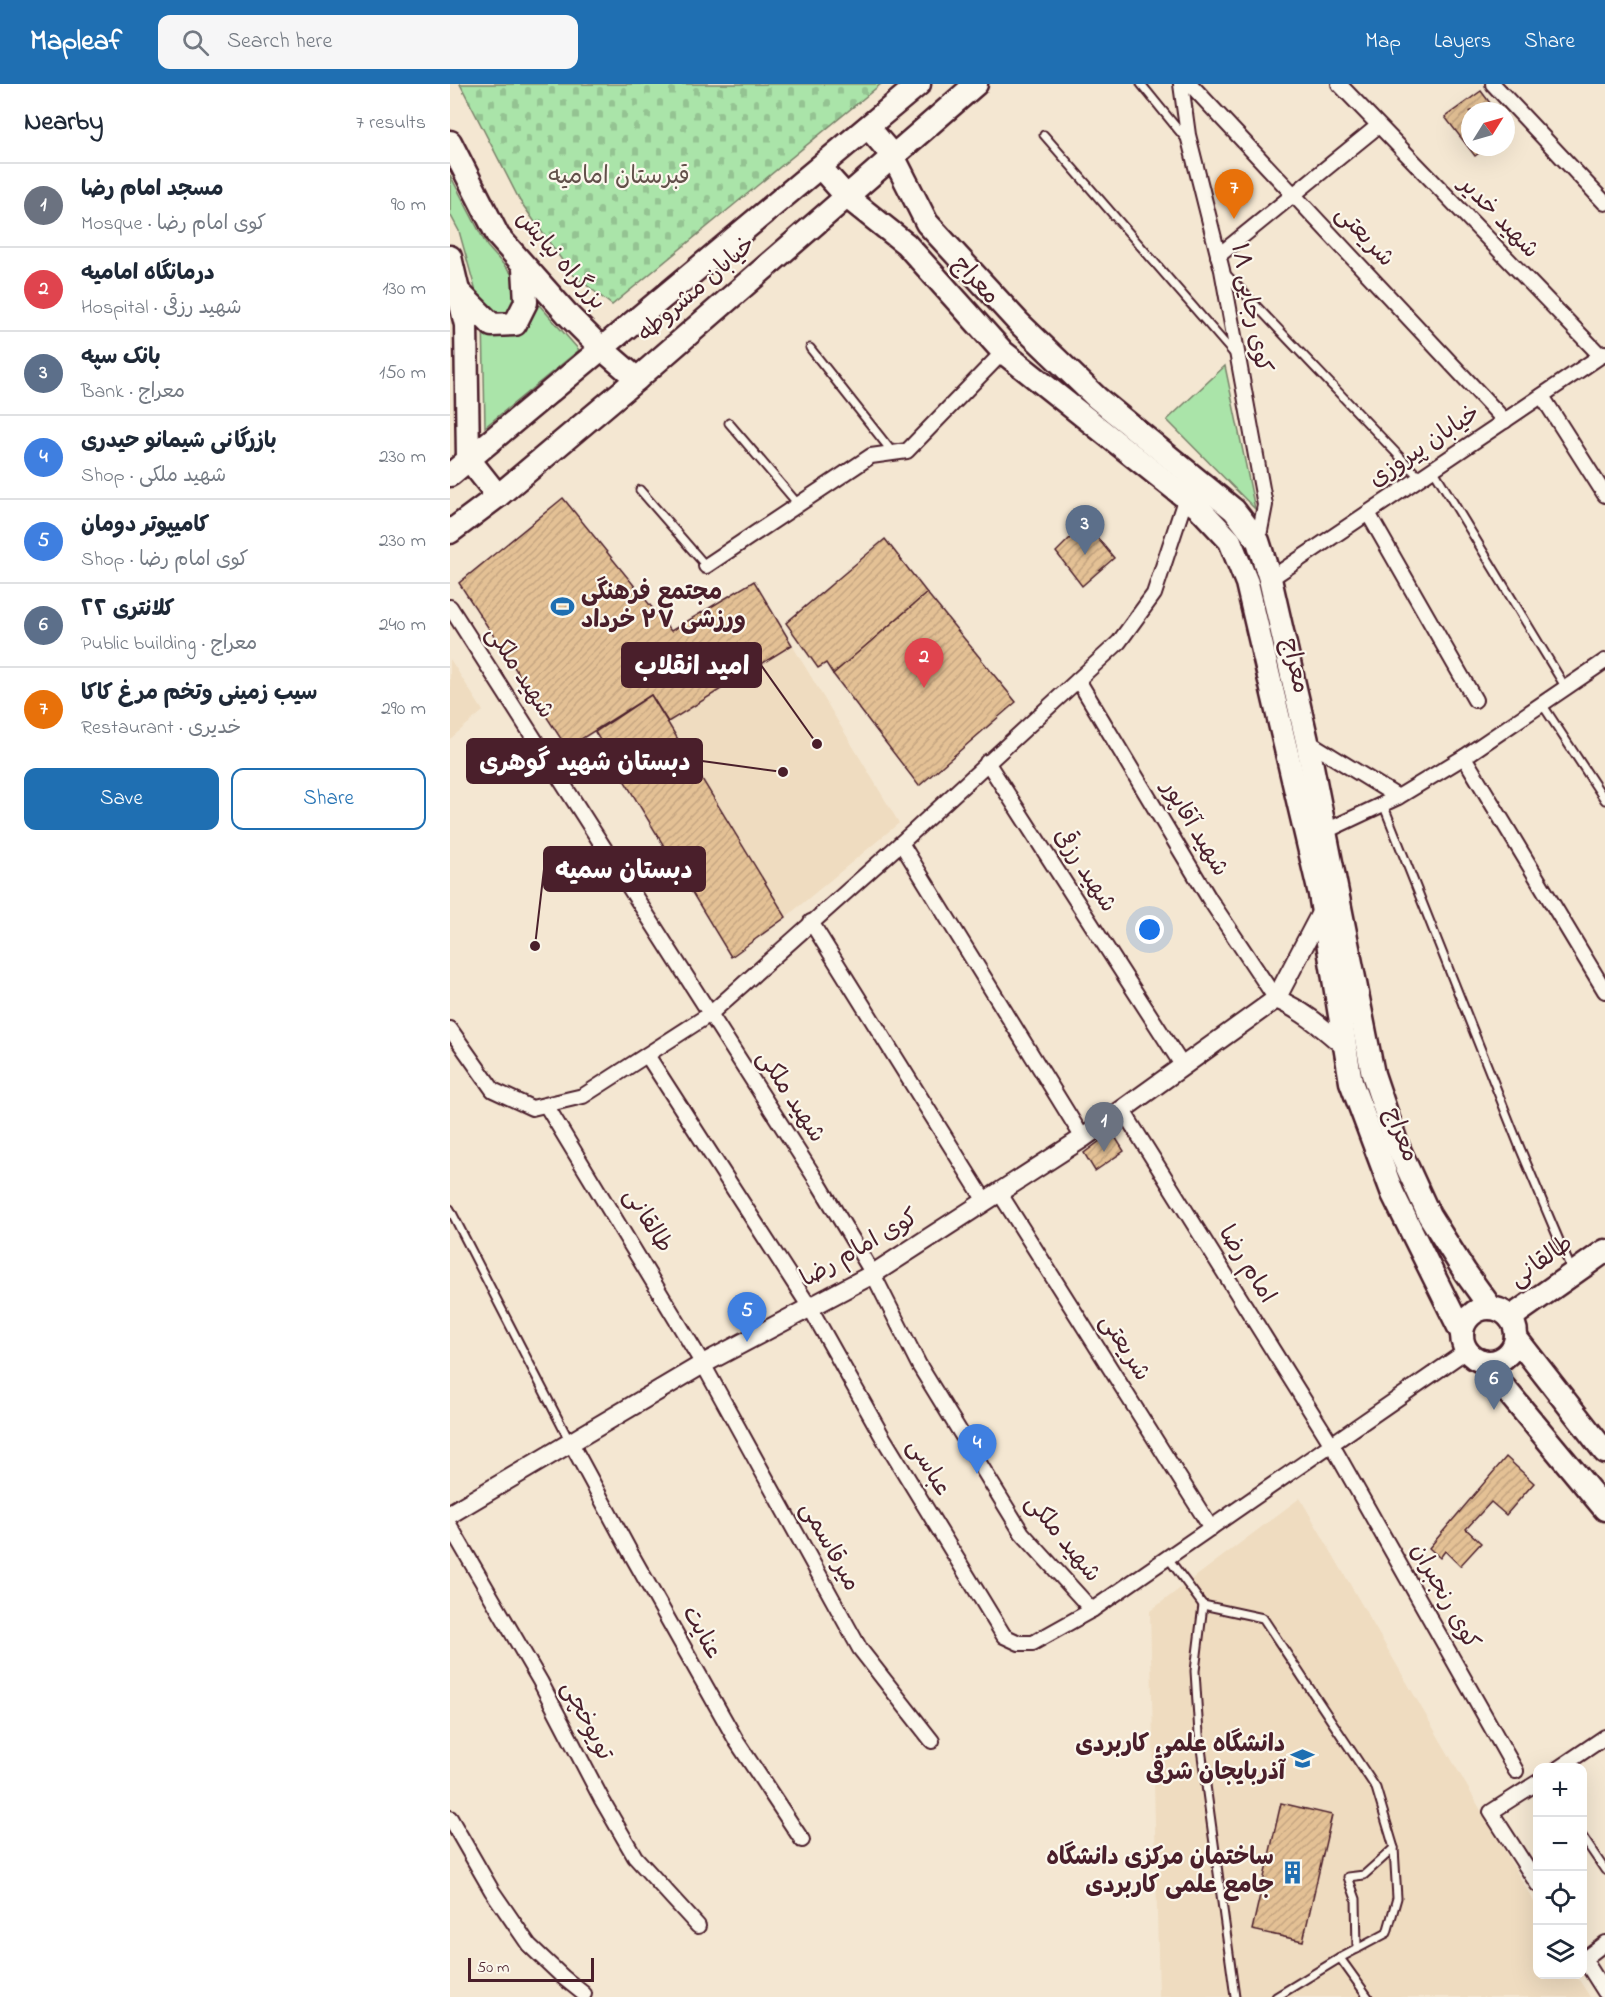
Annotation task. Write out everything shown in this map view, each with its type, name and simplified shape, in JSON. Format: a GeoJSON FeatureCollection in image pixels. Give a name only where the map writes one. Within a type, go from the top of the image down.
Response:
{"type":"FeatureCollection","features":[{"type":"Feature","properties":{"kind":"main road","name":"خیابان مشروطه"},"geometry":{"type":"LineString","coordinates":[[450,475],[919,84]]}},
{"type":"Feature","properties":{"kind":"main road","name":"خیابان مشروطه"},"geometry":{"type":"LineString","coordinates":[[450,532],[498,496],[637,379],[976,84]]}},
{"type":"Feature","properties":{"kind":"main road","name":"معراج"},"geometry":{"type":"LineString","coordinates":[[868,127],[893,156],[927,223],[1019,323],[1097,398],[1234,510],[1258,541],[1270,579],[1308,741],[1373,1074],[1396,1145],[1430,1215],[1465,1272],[1506,1321],[1605,1452]]}},
{"type":"Feature","properties":{"kind":"main road","name":"بزرگراه نیایش"},"geometry":{"type":"LineString","coordinates":[[450,142],[498,236],[524,268],[601,348],[637,379]]}},
{"type":"Feature","properties":{"kind":"main road","name":"معراج"},"geometry":{"type":"LineString","coordinates":[[820,167],[847,196],[906,244],[1003,352],[1186,497],[1230,541],[1247,583],[1323,909],[1351,1082],[1393,1194],[1470,1348],[1605,1509]]}},
{"type":"Feature","properties":{"kind":"main road"},"geometry":{"type":"LineString","coordinates":[[906,244],[927,223]]}},
{"type":"Feature","properties":{"kind":"main road"},"geometry":{"type":"LineString","coordinates":[[450,256],[466,325],[468,459],[498,496]]}},
{"type":"Feature","properties":{"kind":"main road"},"geometry":{"type":"LineString","coordinates":[[459,292],[492,325],[515,324],[526,302],[524,268]]}},
{"type":"Feature","properties":{"kind":"main road","name":"طالقانی"},"geometry":{"type":"LineString","coordinates":[[1506,1321],[1605,1251]]}},
{"type":"Feature","properties":{"kind":"main road"},"geometry":{"type":"LineString","coordinates":[[1482,1309],[1506,1321],[1514,1347],[1508,1355],[1491,1362],[1470,1348],[1464,1325],[1468,1317],[1482,1309]]}},
{"type":"Feature","properties":{"kind":"street","name":"کوی رجایی ۱۸"},"geometry":{"type":"LineString","coordinates":[[1181,84],[1190,143],[1222,270],[1265,505],[1258,541]]}},
{"type":"Feature","properties":{"kind":"street","name":"شریعتی"},"geometry":{"type":"LineString","coordinates":[[1190,84],[1505,421]]}},
{"type":"Feature","properties":{"kind":"street","name":"شهید خدیر"},"geometry":{"type":"LineString","coordinates":[[1339,84],[1603,355]]}},
{"type":"Feature","properties":{"kind":"street"},"geometry":{"type":"LineString","coordinates":[[1493,84],[1605,203]]}},
{"type":"Feature","properties":{"kind":"street"},"geometry":{"type":"LineString","coordinates":[[1218,256],[1378,126]]}},
{"type":"Feature","properties":{"kind":"street"},"geometry":{"type":"LineString","coordinates":[[706,566],[871,456],[907,451],[1003,352]]}},
{"type":"Feature","properties":{"kind":"street","name":"خیابان پیروزی"},"geometry":{"type":"LineString","coordinates":[[1270,579],[1603,355]]}},
{"type":"Feature","properties":{"kind":"street"},"geometry":{"type":"LineString","coordinates":[[1542,396],[1605,495]]}},
{"type":"Feature","properties":{"kind":"street"},"geometry":{"type":"LineString","coordinates":[[450,1029],[493,1090],[532,1108],[583,1096],[710,1014],[901,843],[1119,642],[1154,594],[1186,497]]}},
{"type":"Feature","properties":{"kind":"street"},"geometry":{"type":"LineString","coordinates":[[1368,513],[1475,700]]}},
{"type":"Feature","properties":{"kind":"street","name":"شهید ملکی"},"geometry":{"type":"LineString","coordinates":[[450,607],[819,1184],[873,1274],[919,1365],[1022,1533],[1092,1610]]}},
{"type":"Feature","properties":{"kind":"street"},"geometry":{"type":"LineString","coordinates":[[1326,831],[1398,797],[1464,757],[1605,662]]}},
{"type":"Feature","properties":{"kind":"street","name":"شهید آقاپور"},"geometry":{"type":"LineString","coordinates":[[1078,680],[1210,900],[1276,999]]}},
{"type":"Feature","properties":{"kind":"street"},"geometry":{"type":"LineString","coordinates":[[1308,741],[1398,797]]}},
{"type":"Feature","properties":{"kind":"street"},"geometry":{"type":"LineString","coordinates":[[1464,757],[1605,991]]}},
{"type":"Feature","properties":{"kind":"street","name":"شهید رزقی"},"geometry":{"type":"LineString","coordinates":[[987,762],[1182,1065]]}},
{"type":"Feature","properties":{"kind":"street"},"geometry":{"type":"LineString","coordinates":[[901,843],[1083,1138]]}},
{"type":"Feature","properties":{"kind":"street"},"geometry":{"type":"LineString","coordinates":[[1323,909],[1276,999],[1293,1005],[1317,1022],[1345,1047]]}},
{"type":"Feature","properties":{"kind":"street","name":"شریعتی"},"geometry":{"type":"LineString","coordinates":[[811,922],[1210,1528]]}},
{"type":"Feature","properties":{"kind":"street","name":"کوی امام رضا"},"geometry":{"type":"LineString","coordinates":[[450,1514],[703,1364],[873,1274],[1083,1138],[1276,999]]}},
{"type":"Feature","properties":{"kind":"street","name":"عباسی"},"geometry":{"type":"LineString","coordinates":[[647,1055],[809,1306],[882,1436],[1004,1636],[1019,1643],[1033,1643],[1092,1610]]}},
{"type":"Feature","properties":{"kind":"street","name":"طالقانی"},"geometry":{"type":"LineString","coordinates":[[546,1105],[703,1364]]}},
{"type":"Feature","properties":{"kind":"street","name":"امام رضا"},"geometry":{"type":"LineString","coordinates":[[1122,1109],[1332,1445]]}},
{"type":"Feature","properties":{"kind":"street"},"geometry":{"type":"LineString","coordinates":[[1092,1610],[1470,1348]]}},
{"type":"Feature","properties":{"kind":"street","name":"میرقاسمی"},"geometry":{"type":"LineString","coordinates":[[703,1364],[860,1649],[932,1741]]}},
{"type":"Feature","properties":{"kind":"street","name":"عنایت"},"geometry":{"type":"LineString","coordinates":[[571,1443],[731,1732],[802,1840]]}},
{"type":"Feature","properties":{"kind":"street","name":"کوی رنجبران"},"geometry":{"type":"LineString","coordinates":[[1332,1445],[1516,1772]]}},
{"type":"Feature","properties":{"kind":"street","name":"تویوخچی"},"geometry":{"type":"LineString","coordinates":[[450,1526],[534,1670],[602,1800],[635,1857],[698,1926]]}},
{"type":"Feature","properties":{"kind":"street"},"geometry":{"type":"LineString","coordinates":[[1565,1763],[1605,1737]]}},
{"type":"Feature","properties":{"kind":"street"},"geometry":{"type":"LineString","coordinates":[[1533,1785],[1491,1812],[1533,1878]]}},
{"type":"Feature","properties":{"kind":"street"},"geometry":{"type":"LineString","coordinates":[[450,1818],[492,1891],[528,1945],[584,1994]]}},
{"type":"Feature","properties":{"kind":"street"},"geometry":{"type":"LineString","coordinates":[[1587,1955],[1605,1943]]}},
{"type":"Feature","properties":{"kind":"street"},"geometry":{"type":"LineString","coordinates":[[1587,1964],[1605,1992]]}},
{"type":"Feature","properties":{"kind":"lane"},"geometry":{"type":"LineString","coordinates":[[1141,84],[1190,143]]}},
{"type":"Feature","properties":{"kind":"lane"},"geometry":{"type":"LineString","coordinates":[[1044,135],[1238,358]]}},
{"type":"Feature","properties":{"kind":"lane"},"geometry":{"type":"LineString","coordinates":[[1222,270],[1419,477]]}},
{"type":"Feature","properties":{"kind":"lane"},"geometry":{"type":"LineString","coordinates":[[810,348],[894,453]]}},
{"type":"Feature","properties":{"kind":"lane"},"geometry":{"type":"LineString","coordinates":[[729,423],[798,504]]}},
{"type":"Feature","properties":{"kind":"lane"},"geometry":{"type":"LineString","coordinates":[[1433,469],[1566,688]]}},
{"type":"Feature","properties":{"kind":"lane"},"geometry":{"type":"LineString","coordinates":[[640,490],[706,566]]}},
{"type":"Feature","properties":{"kind":"lane"},"geometry":{"type":"LineString","coordinates":[[1542,704],[1605,800]]}},
{"type":"Feature","properties":{"kind":"lane"},"geometry":{"type":"LineString","coordinates":[[1383,804],[1573,1273]]}},
{"type":"Feature","properties":{"kind":"lane"},"geometry":{"type":"LineString","coordinates":[[450,1209],[571,1443]]}},
{"type":"Feature","properties":{"kind":"lane"},"geometry":{"type":"LineString","coordinates":[[1168,1558],[1203,1605],[1263,1618],[1376,1788],[1394,1848],[1397,1898],[1387,1933],[1340,1958],[1276,1997]]}},
{"type":"Feature","properties":{"kind":"lane"},"geometry":{"type":"LineString","coordinates":[[1203,1605],[1195,1671],[1199,1734],[1235,1997]]}},
{"type":"Feature","properties":{"kind":"lane"},"geometry":{"type":"LineString","coordinates":[[1587,1843],[1605,1870]]}},
{"type":"Feature","properties":{"kind":"lane"},"geometry":{"type":"LineString","coordinates":[[1357,1949],[1356,1899],[1348,1877],[1364,1875],[1394,1848]]}},
{"type":"Feature","properties":{"kind":"lane"},"geometry":{"type":"LineString","coordinates":[[1340,1958],[1368,1997]]}},
{"type":"Feature","properties":{"kind":"shaded area"},"geometry":{"type":"Polygon","coordinates":[[[792,645],[899,823],[786,917],[668,722],[792,645]]]}},
{"type":"Feature","properties":{"kind":"shaded area"},"geometry":{"type":"Polygon","coordinates":[[[450,659],[483,711],[450,739],[450,659]]]}},
{"type":"Feature","properties":{"kind":"shaded area","name":"دانشگاه علمی کاربردی آذربایجان شرقی"},"geometry":{"type":"Polygon","coordinates":[[[1300,1498],[1533,1900],[1533,1979],[1579,1979],[1590,1997],[1159,1997],[1150,1611],[1300,1498]]]}},
{"type":"Feature","properties":{"kind":"green space","name":"قبرستان امامیه"},"geometry":{"type":"Polygon","coordinates":[[[460,84],[881,84],[612,305],[571,273],[520,201],[460,84]]]}},
{"type":"Feature","properties":{"kind":"green space"},"geometry":{"type":"Polygon","coordinates":[[[450,175],[487,246],[579,350],[485,427],[483,317],[459,231],[450,214],[450,175]]]}},
{"type":"Feature","properties":{"kind":"green space"},"geometry":{"type":"Polygon","coordinates":[[[1225,366],[1255,509],[1167,420],[1225,366]]]}},
{"type":"Feature","properties":{"kind":"building"},"geometry":{"type":"Polygon","coordinates":[[[1481,91],[1489,102],[1466,102],[1481,91]]]}},
{"type":"Feature","properties":{"kind":"building"},"geometry":{"type":"Polygon","coordinates":[[[1461,105],[1461,138],[1445,117],[1461,105]]]}},
{"type":"Feature","properties":{"kind":"building","name":"مجتمع فرهنگی ورزشی ۲۷ خرداد"},"geometry":{"type":"Polygon","coordinates":[[[563,498],[671,631],[754,581],[792,645],[668,722],[651,695],[567,748],[459,583],[563,498]]]}},
{"type":"Feature","properties":{"kind":"building"},"geometry":{"type":"Polygon","coordinates":[[[1085,523],[1114,558],[1082,586],[1056,552],[1085,523]]]}},
{"type":"Feature","properties":{"kind":"building"},"geometry":{"type":"Polygon","coordinates":[[[885,539],[927,593],[833,674],[826,663],[818,668],[786,623],[885,539]]]}},
{"type":"Feature","properties":{"kind":"building"},"geometry":{"type":"Polygon","coordinates":[[[927,593],[1016,702],[919,786],[833,674],[927,593]]]}},
{"type":"Feature","properties":{"kind":"building"},"geometry":{"type":"Polygon","coordinates":[[[651,695],[786,917],[731,957],[595,732],[651,695]]]}},
{"type":"Feature","properties":{"kind":"building"},"geometry":{"type":"Polygon","coordinates":[[[1112,1132],[1124,1151],[1095,1171],[1084,1153],[1112,1132]]]}},
{"type":"Feature","properties":{"kind":"building"},"geometry":{"type":"Polygon","coordinates":[[[1506,1457],[1534,1483],[1506,1515],[1491,1502],[1466,1529],[1481,1543],[1460,1566],[1445,1551],[1440,1558],[1429,1548],[1506,1457]]]}},
{"type":"Feature","properties":{"kind":"building","name":"ساختمان مرکزی دانشگاه جامع علمی کاربردی"},"geometry":{"type":"Polygon","coordinates":[[[1281,1803],[1332,1815],[1303,1941],[1252,1930],[1281,1803]]]}},
{"type":"Feature","properties":{"kind":"place","name":"سیب زمینی وتخم مرغ کاکا"},"geometry":{"type":"Point","coordinates":[1234,219]}},
{"type":"Feature","properties":{"kind":"place","name":"بانک سپه"},"geometry":{"type":"Point","coordinates":[1085,555]}},
{"type":"Feature","properties":{"kind":"place","name":"مجتمع فرهنگی ورزشی ۲۷ خرداد"},"geometry":{"type":"Point","coordinates":[563,607]}},
{"type":"Feature","properties":{"kind":"place","name":"درمانگاه امامیه"},"geometry":{"type":"Point","coordinates":[924,688]}},
{"type":"Feature","properties":{"kind":"place","name":"امید انقلاب"},"geometry":{"type":"Point","coordinates":[817,744]}},
{"type":"Feature","properties":{"kind":"place","name":"دبستان شهید گوهری"},"geometry":{"type":"Point","coordinates":[783,772]}},
{"type":"Feature","properties":{"kind":"place","name":"دبستان سمیه"},"geometry":{"type":"Point","coordinates":[535,946]}},
{"type":"Feature","properties":{"kind":"place","name":"مسجد امام رضا"},"geometry":{"type":"Point","coordinates":[1104,1152]}},
{"type":"Feature","properties":{"kind":"place","name":"کامیپوتر دومان"},"geometry":{"type":"Point","coordinates":[747,1342]}},
{"type":"Feature","properties":{"kind":"place","name":"کلانتری ٢٢"},"geometry":{"type":"Point","coordinates":[1494,1410]}},
{"type":"Feature","properties":{"kind":"place","name":"بازرگانی شیمانو حیدری"},"geometry":{"type":"Point","coordinates":[977,1474]}},
{"type":"Feature","properties":{"kind":"place","name":"دانشگاه علمی کاربردی آذربایجان شرقی"},"geometry":{"type":"Point","coordinates":[1303,1759]}},
{"type":"Feature","properties":{"kind":"place","name":"ساختمان مرکزی دانشگاه جامع علمی کاربردی"},"geometry":{"type":"Point","coordinates":[1292,1872]}}]}
